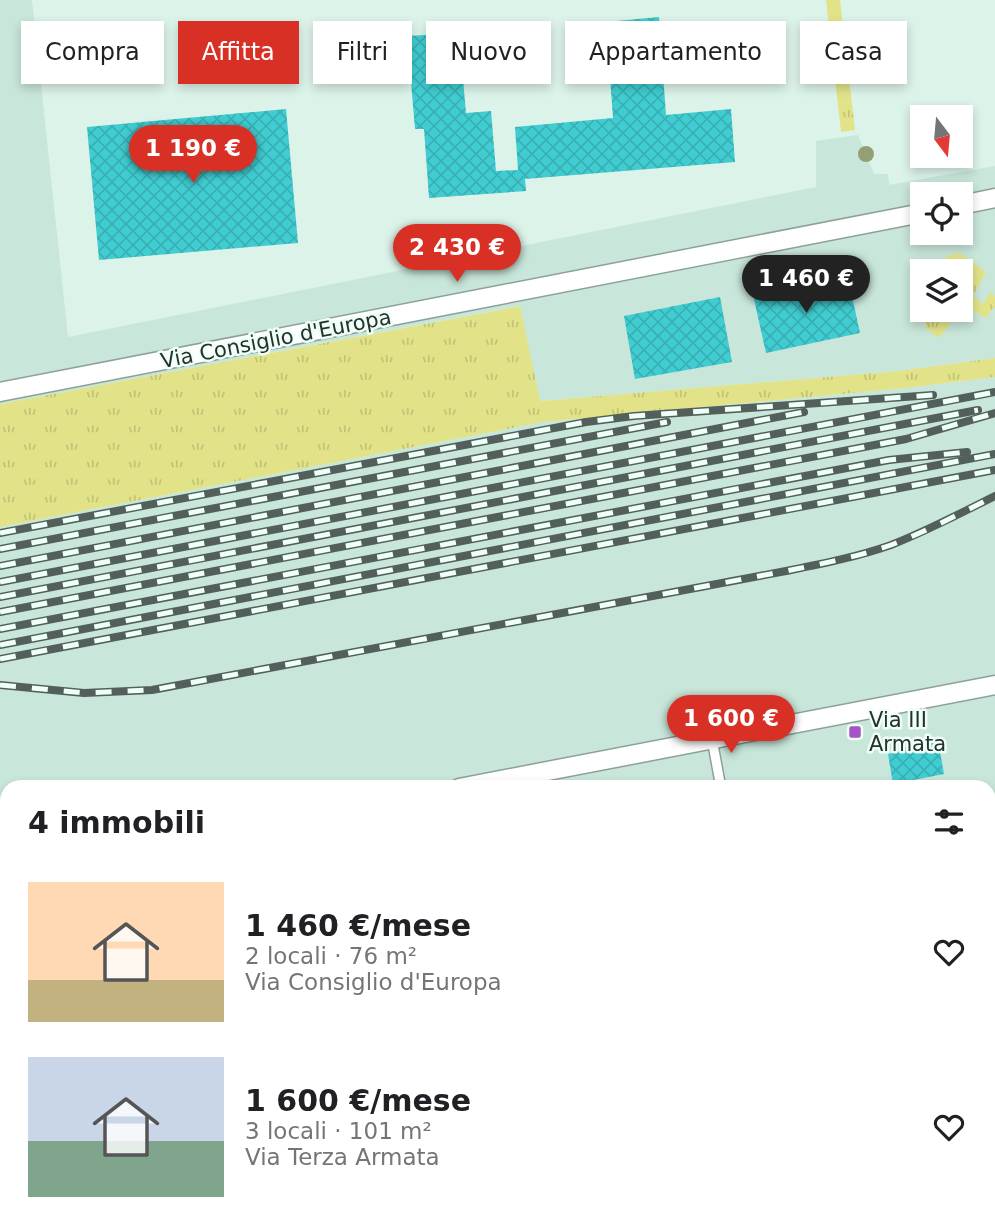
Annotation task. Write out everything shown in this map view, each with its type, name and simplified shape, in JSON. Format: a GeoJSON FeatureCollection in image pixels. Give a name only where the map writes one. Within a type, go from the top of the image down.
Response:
{"type":"FeatureCollection","features":[{"type":"Feature","properties":{"kind":"street"},"geometry":{"type":"LineString","coordinates":[[973,203],[995,198]]}},
{"type":"Feature","properties":{"kind":"street","name":"Via Consiglio d'Europa"},"geometry":{"type":"LineString","coordinates":[[0,392],[910,215]]}},
{"type":"Feature","properties":{"kind":"street"},"geometry":{"type":"LineString","coordinates":[[528,780],[712,739],[995,685]]}},
{"type":"Feature","properties":{"kind":"lane"},"geometry":{"type":"LineString","coordinates":[[712,739],[720,780]]}},
{"type":"Feature","properties":{"kind":"shaded area"},"geometry":{"type":"Polygon","coordinates":[[[0,0],[32,0],[34,21],[21,21],[21,84],[41,84],[68,337],[816,187],[816,141],[858,135],[874,174],[888,174],[889,185],[995,166],[995,358],[899,371],[539,401],[519,306],[0,404],[0,0]]]}},
{"type":"Feature","properties":{"kind":"shaded area"},"geometry":{"type":"Polygon","coordinates":[[[995,377],[995,780],[0,780],[0,527],[543,422],[906,388],[995,377]]]}},
{"type":"Feature","properties":{"kind":"green space"},"geometry":{"type":"Polygon","coordinates":[[[826,0],[840,0],[842,21],[828,21],[826,0]]]}},
{"type":"Feature","properties":{"kind":"green space"},"geometry":{"type":"Polygon","coordinates":[[[836,84],[850,84],[855,130],[841,132],[836,84]]]}},
{"type":"Feature","properties":{"kind":"green space"},"geometry":{"type":"Polygon","coordinates":[[[960,253],[968,259],[947,259],[946,256],[960,253]]]}},
{"type":"Feature","properties":{"kind":"green space"},"geometry":{"type":"Polygon","coordinates":[[[973,262],[986,272],[973,296],[973,262]]]}},
{"type":"Feature","properties":{"kind":"green space"},"geometry":{"type":"Polygon","coordinates":[[[991,292],[995,296],[995,308],[986,318],[974,311],[973,296],[983,304],[991,292]]]}},
{"type":"Feature","properties":{"kind":"green space"},"geometry":{"type":"Polygon","coordinates":[[[520,306],[540,401],[899,371],[995,358],[995,377],[906,388],[543,422],[0,527],[0,404],[520,306]]]}},
{"type":"Feature","properties":{"kind":"green space"},"geometry":{"type":"Polygon","coordinates":[[[925,322],[952,322],[939,338],[926,328],[925,322]]]}},
{"type":"Feature","properties":{"kind":"building"},"geometry":{"type":"Polygon","coordinates":[[[659,17],[659,21],[617,21],[659,17]]]}},
{"type":"Feature","properties":{"kind":"building"},"geometry":{"type":"Polygon","coordinates":[[[426,35],[426,84],[463,84],[466,113],[491,111],[496,171],[518,170],[515,127],[613,118],[611,84],[664,84],[666,115],[731,109],[735,162],[525,179],[526,191],[429,198],[424,129],[415,129],[411,84],[412,36],[426,35]]]}},
{"type":"Feature","properties":{"kind":"building"},"geometry":{"type":"Polygon","coordinates":[[[286,109],[298,243],[99,260],[87,127],[286,109]]]}},
{"type":"Feature","properties":{"kind":"building"},"geometry":{"type":"Polygon","coordinates":[[[848,277],[860,333],[766,353],[753,295],[848,277]]]}},
{"type":"Feature","properties":{"kind":"building"},"geometry":{"type":"Polygon","coordinates":[[[720,297],[732,362],[635,379],[624,316],[720,297]]]}},
{"type":"Feature","properties":{"kind":"building"},"geometry":{"type":"Polygon","coordinates":[[[938,741],[944,774],[913,780],[892,780],[888,754],[900,751],[900,748],[938,741]]]}},
{"type":"Feature","properties":{"kind":"railway"},"geometry":{"type":"LineString","coordinates":[[0,582],[995,392]]}},
{"type":"Feature","properties":{"kind":"railway"},"geometry":{"type":"LineString","coordinates":[[0,533],[586,422],[634,416],[933,395]]}},
{"type":"Feature","properties":{"kind":"railway"},"geometry":{"type":"LineString","coordinates":[[0,597],[978,410]]}},
{"type":"Feature","properties":{"kind":"railway"},"geometry":{"type":"LineString","coordinates":[[0,566],[804,412]]}},
{"type":"Feature","properties":{"kind":"railway"},"geometry":{"type":"LineString","coordinates":[[0,612],[906,439],[995,413]]}},
{"type":"Feature","properties":{"kind":"railway"},"geometry":{"type":"LineString","coordinates":[[0,549],[667,422]]}},
{"type":"Feature","properties":{"kind":"railway"},"geometry":{"type":"LineString","coordinates":[[0,629],[889,460],[967,452]]}},
{"type":"Feature","properties":{"kind":"railway"},"geometry":{"type":"LineString","coordinates":[[0,645],[995,454]]}},
{"type":"Feature","properties":{"kind":"railway"},"geometry":{"type":"LineString","coordinates":[[0,659],[995,470]]}},
{"type":"Feature","properties":{"kind":"railway"},"geometry":{"type":"LineString","coordinates":[[0,685],[84,693],[152,690],[786,571],[852,557],[891,545],[995,496]]}},
{"type":"Feature","properties":{"kind":"place","name":"Via III Armata"},"geometry":{"type":"Point","coordinates":[855,732]}}]}
